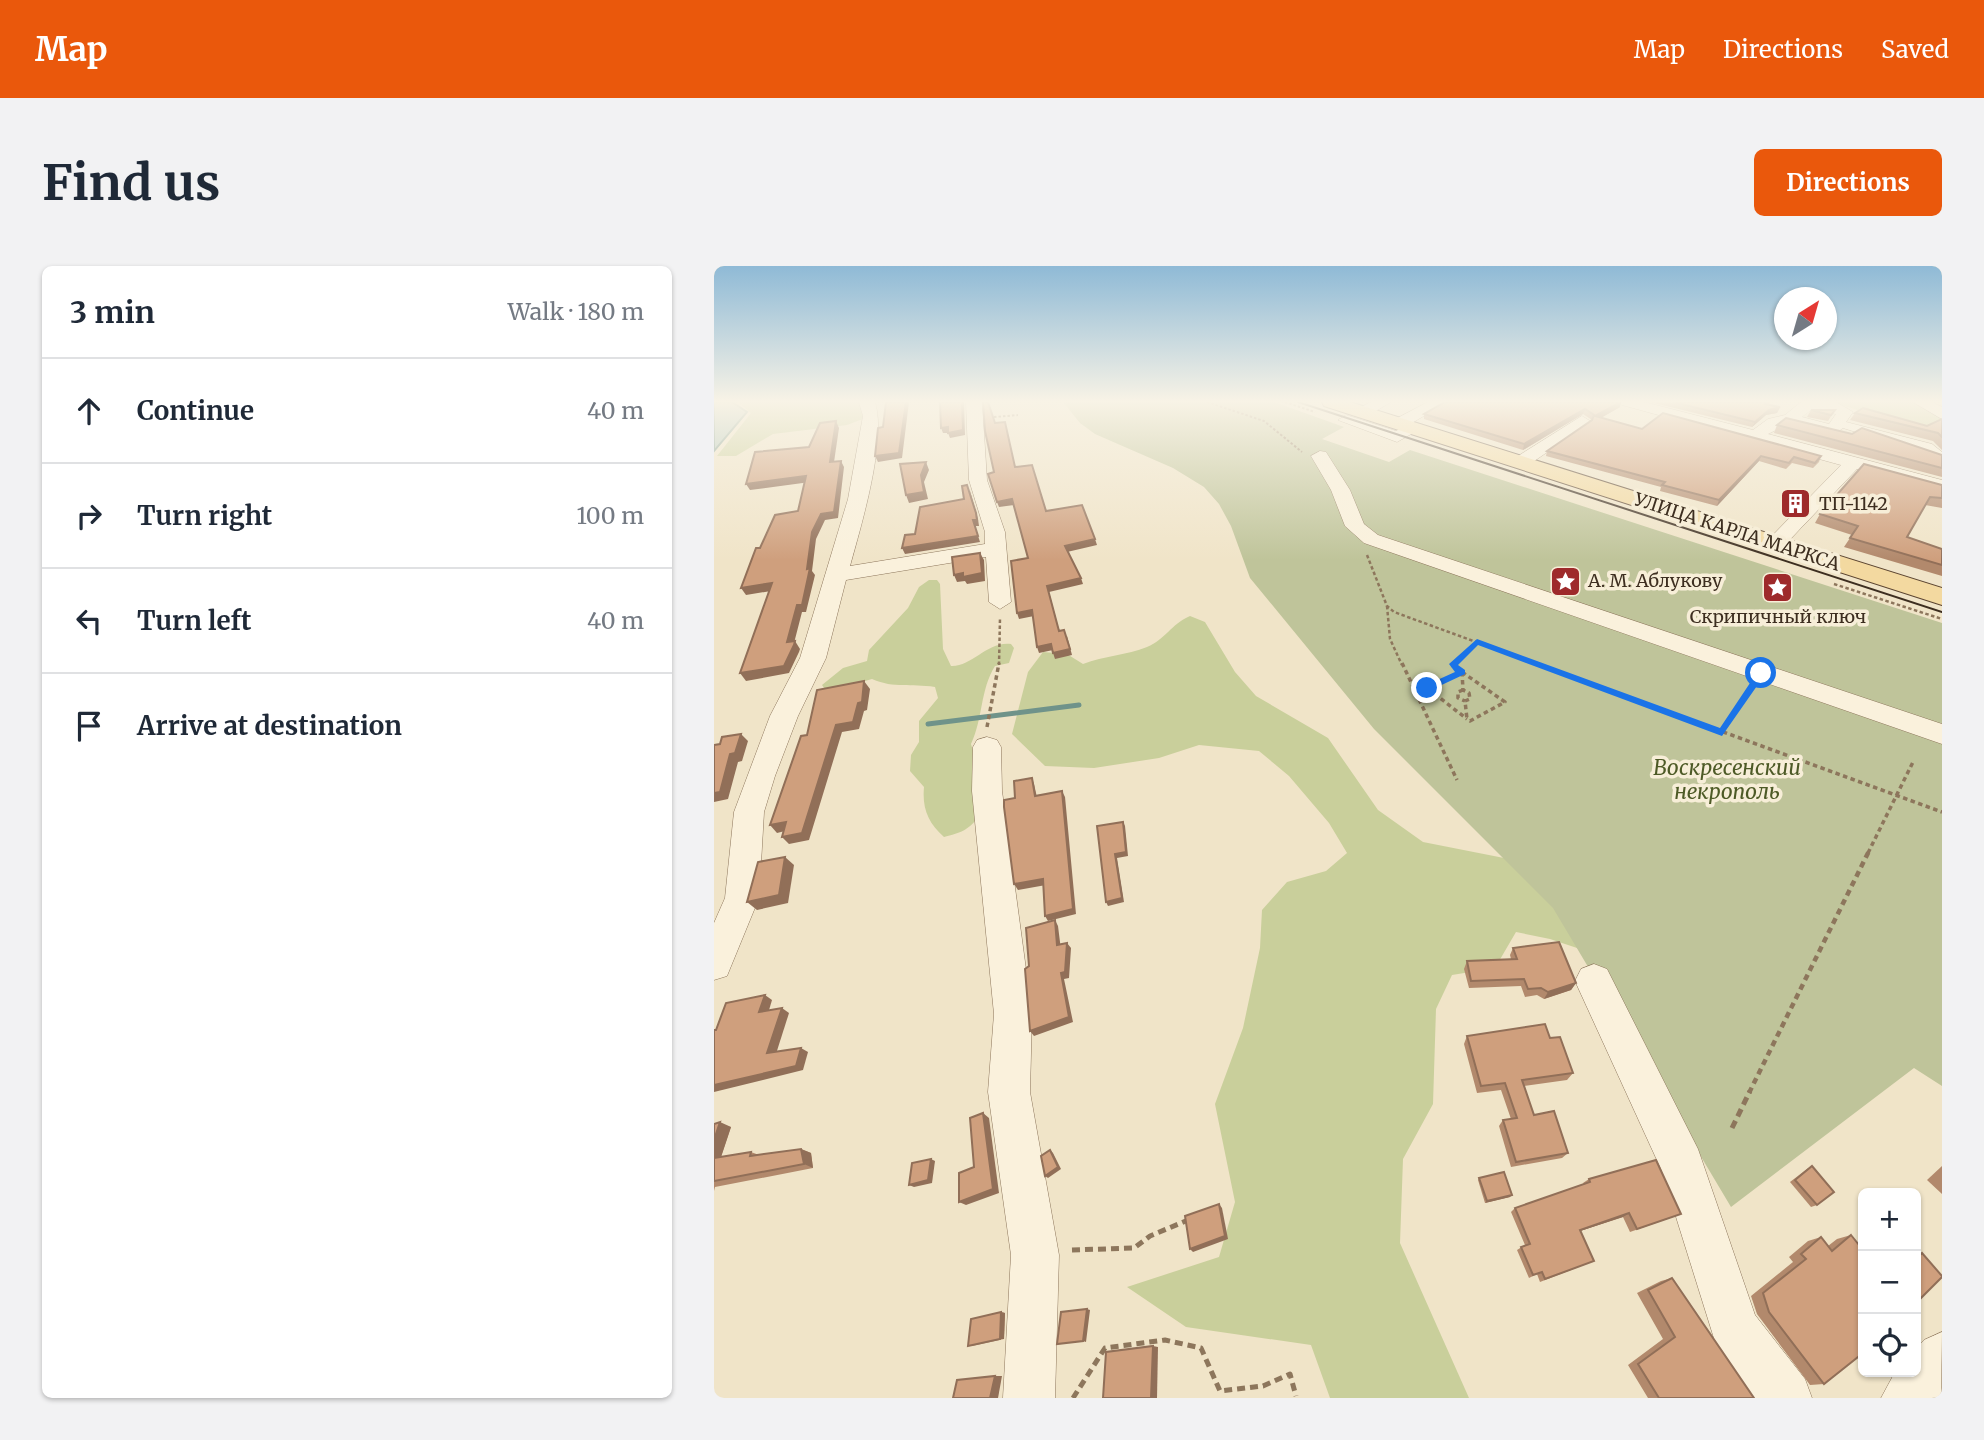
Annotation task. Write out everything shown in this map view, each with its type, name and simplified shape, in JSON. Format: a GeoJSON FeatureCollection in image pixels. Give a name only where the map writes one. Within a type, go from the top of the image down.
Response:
{"type":"FeatureCollection","features":[{"type":"Feature","properties":{"kind":"main road","name":"УЛИЦА КАРЛА МАРКСА"},"geometry":{"type":"LineString","coordinates":[[1496,455],[1942,597]]}},
{"type":"Feature","properties":{"kind":"street"},"geometry":{"type":"LineString","coordinates":[[714,964],[742,898],[749,812],[784,716],[813,658],[866,455]]}},
{"type":"Feature","properties":{"kind":"street"},"geometry":{"type":"LineString","coordinates":[[977,455],[978,480],[995,532],[1000,602]]}},
{"type":"Feature","properties":{"kind":"street"},"geometry":{"type":"LineString","coordinates":[[1521,463],[1533,455]]}},
{"type":"Feature","properties":{"kind":"street"},"geometry":{"type":"LineString","coordinates":[[1822,455],[1942,486]]}},
{"type":"Feature","properties":{"kind":"street"},"geometry":{"type":"LineString","coordinates":[[1320,456],[1344,497],[1352,525],[1359,533],[1942,734]]}},
{"type":"Feature","properties":{"kind":"street"},"geometry":{"type":"LineString","coordinates":[[1775,544],[1853,463]]}},
{"type":"Feature","properties":{"kind":"street"},"geometry":{"type":"LineString","coordinates":[[836,575],[995,549]]}},
{"type":"Feature","properties":{"kind":"street"},"geometry":{"type":"LineString","coordinates":[[987,747],[987,791],[1013,1014],[1009,1092],[1035,1255],[1029,1398]]}},
{"type":"Feature","properties":{"kind":"street"},"geometry":{"type":"LineString","coordinates":[[1594,981],[1682,1165],[1735,1330],[1786,1398]]}},
{"type":"Feature","properties":{"kind":"street"},"geometry":{"type":"LineString","coordinates":[[1907,1398],[1942,1358]]}},
{"type":"Feature","properties":{"kind":"path"},"geometry":{"type":"LineString","coordinates":[[1314,455],[1320,456]]}},
{"type":"Feature","properties":{"kind":"path"},"geometry":{"type":"LineString","coordinates":[[1359,533],[1387,606],[1390,639],[1457,780]]}},
{"type":"Feature","properties":{"kind":"path"},"geometry":{"type":"LineString","coordinates":[[987,747],[987,716],[999,670],[1000,602]]}},
{"type":"Feature","properties":{"kind":"path"},"geometry":{"type":"LineString","coordinates":[[1387,606],[1394,612],[1427,626],[1942,812]]}},
{"type":"Feature","properties":{"kind":"path"},"geometry":{"type":"LineString","coordinates":[[1462,672],[1427,688],[1470,721],[1505,702],[1462,672],[1453,666],[1477,642]]}},
{"type":"Feature","properties":{"kind":"path"},"geometry":{"type":"LineString","coordinates":[[1462,672],[1463,690],[1458,692],[1458,698],[1465,701],[1467,719]]}},
{"type":"Feature","properties":{"kind":"path"},"geometry":{"type":"LineString","coordinates":[[1722,732],[1761,673]]}},
{"type":"Feature","properties":{"kind":"path"},"geometry":{"type":"LineString","coordinates":[[1732,1128],[1913,762]]}},
{"type":"Feature","properties":{"kind":"path"},"geometry":{"type":"LineString","coordinates":[[1072,1250],[1134,1248],[1150,1236],[1182,1221],[1198,1220]]}},
{"type":"Feature","properties":{"kind":"path"},"geometry":{"type":"LineString","coordinates":[[1073,1398],[1105,1348],[1164,1340],[1201,1348],[1220,1391],[1264,1386],[1290,1374],[1296,1396]]}},
{"type":"Feature","properties":{"kind":"green space","name":"Воскресенский некрополь"},"geometry":{"type":"Polygon","coordinates":[[[1143,455],[1368,455],[1389,462],[1402,455],[1425,455],[1942,623],[1942,1086],[1914,1068],[1731,1207],[1553,908],[1374,729],[1250,578],[1231,526],[1219,504],[1204,487],[1173,468],[1143,455]]]}},
{"type":"Feature","properties":{"kind":"green space"},"geometry":{"type":"Polygon","coordinates":[[[929,580],[937,580],[940,584],[943,649],[951,666],[966,663],[994,646],[1011,644],[1014,648],[1009,663],[995,666],[990,675],[971,744],[982,789],[980,812],[966,829],[944,837],[927,815],[924,787],[910,771],[911,755],[919,742],[919,721],[938,698],[935,687],[895,685],[872,679],[827,692],[822,685],[843,668],[867,661],[869,650],[908,608],[919,587],[929,580]]]}},
{"type":"Feature","properties":{"kind":"green space"},"geometry":{"type":"Polygon","coordinates":[[[1190,616],[1205,622],[1235,672],[1256,696],[1328,738],[1378,810],[1423,842],[1504,858],[1604,957],[1550,939],[1516,932],[1495,968],[1452,975],[1436,1009],[1433,1104],[1403,1159],[1400,1243],[1469,1398],[1330,1398],[1311,1345],[1186,1327],[1127,1287],[1219,1257],[1235,1202],[1215,1104],[1243,1028],[1260,948],[1262,910],[1287,882],[1326,871],[1347,853],[1329,823],[1289,776],[1259,751],[1199,745],[1159,758],[1094,768],[1045,766],[1012,734],[1028,672],[1043,652],[1067,654],[1083,664],[1132,652],[1159,640],[1190,616]]]}},
{"type":"Feature","properties":{"kind":"building"},"geometry":{"type":"Polygon","coordinates":[[[754,455],[831,455],[830,462],[841,461],[834,512],[821,514],[812,532],[807,569],[810,568],[802,605],[797,605],[787,642],[795,641],[784,666],[740,673],[772,583],[741,588],[756,548],[760,548],[775,515],[798,511],[806,476],[746,484],[754,455]]]}},
{"type":"Feature","properties":{"kind":"building"},"geometry":{"type":"Polygon","coordinates":[[[990,455],[1012,455],[1015,467],[1032,465],[1046,511],[1082,505],[1095,539],[1065,546],[1081,578],[1047,586],[1059,631],[1064,630],[1070,649],[1053,653],[1051,644],[1037,647],[1032,610],[1017,613],[1011,561],[1028,558],[1012,499],[997,502],[988,474],[994,472],[990,455]]]}},
{"type":"Feature","properties":{"kind":"building"},"geometry":{"type":"Polygon","coordinates":[[[1562,455],[1821,456],[1815,463],[1794,457],[1789,463],[1761,456],[1719,500],[1662,485],[1665,482],[1562,455]]]}},
{"type":"Feature","properties":{"kind":"building"},"geometry":{"type":"Polygon","coordinates":[[[1891,455],[1941,455],[1942,468],[1891,455]]]}},
{"type":"Feature","properties":{"kind":"building"},"geometry":{"type":"Polygon","coordinates":[[[926,462],[921,475],[924,492],[906,495],[900,464],[926,462]]]}},
{"type":"Feature","properties":{"kind":"building"},"geometry":{"type":"Polygon","coordinates":[[[1864,464],[1942,485],[1942,498],[1930,497],[1907,537],[1942,549],[1942,565],[1850,538],[1858,526],[1820,514],[1864,464]]]}},
{"type":"Feature","properties":{"kind":"building"},"geometry":{"type":"Polygon","coordinates":[[[967,485],[976,513],[977,520],[973,520],[978,536],[902,548],[905,535],[915,534],[920,507],[964,499],[962,486],[967,485]]]}},
{"type":"Feature","properties":{"kind":"building"},"geometry":{"type":"Polygon","coordinates":[[[980,553],[982,573],[963,577],[963,573],[954,575],[952,557],[980,553]]]}},
{"type":"Feature","properties":{"kind":"building"},"geometry":{"type":"Polygon","coordinates":[[[864,681],[862,702],[858,703],[853,722],[836,725],[802,833],[782,837],[786,822],[770,825],[801,736],[807,735],[817,690],[864,681]]]}},
{"type":"Feature","properties":{"kind":"building"},"geometry":{"type":"Polygon","coordinates":[[[741,734],[735,753],[730,754],[720,792],[714,793],[714,745],[720,744],[722,737],[741,734]]]}},
{"type":"Feature","properties":{"kind":"building"},"geometry":{"type":"Polygon","coordinates":[[[1032,778],[1035,796],[1062,791],[1073,909],[1045,916],[1043,879],[1014,884],[1004,807],[1004,800],[1015,798],[1014,781],[1032,778]]]}},
{"type":"Feature","properties":{"kind":"building"},"geometry":{"type":"Polygon","coordinates":[[[1123,822],[1126,852],[1115,854],[1122,898],[1106,902],[1097,826],[1123,822]]]}},
{"type":"Feature","properties":{"kind":"building"},"geometry":{"type":"Polygon","coordinates":[[[785,857],[779,895],[747,902],[758,862],[785,857]]]}},
{"type":"Feature","properties":{"kind":"building"},"geometry":{"type":"Polygon","coordinates":[[[1055,920],[1057,945],[1067,943],[1065,972],[1061,973],[1069,1017],[1030,1031],[1025,969],[1029,966],[1026,928],[1055,920]]]}},
{"type":"Feature","properties":{"kind":"building"},"geometry":{"type":"Polygon","coordinates":[[[1559,942],[1576,983],[1548,992],[1541,988],[1528,989],[1524,979],[1471,981],[1467,961],[1517,959],[1513,948],[1559,942]]]}},
{"type":"Feature","properties":{"kind":"building"},"geometry":{"type":"Polygon","coordinates":[[[765,995],[759,1012],[782,1008],[767,1053],[801,1048],[796,1066],[714,1085],[714,1030],[726,1003],[765,995]]]}},
{"type":"Feature","properties":{"kind":"building"},"geometry":{"type":"Polygon","coordinates":[[[1545,1024],[1550,1038],[1560,1037],[1573,1073],[1522,1080],[1534,1115],[1554,1111],[1568,1153],[1516,1162],[1503,1120],[1517,1118],[1505,1083],[1481,1086],[1467,1036],[1545,1024]]]}},
{"type":"Feature","properties":{"kind":"building"},"geometry":{"type":"Polygon","coordinates":[[[983,1113],[993,1189],[959,1202],[959,1173],[974,1167],[970,1118],[983,1113]]]}},
{"type":"Feature","properties":{"kind":"building"},"geometry":{"type":"Polygon","coordinates":[[[720,1122],[714,1140],[714,1124],[720,1122]]]}},
{"type":"Feature","properties":{"kind":"building"},"geometry":{"type":"Polygon","coordinates":[[[801,1149],[804,1164],[714,1181],[714,1158],[751,1152],[750,1156],[801,1149]]]}},
{"type":"Feature","properties":{"kind":"building"},"geometry":{"type":"Polygon","coordinates":[[[1050,1150],[1058,1167],[1045,1176],[1041,1156],[1050,1150]]]}},
{"type":"Feature","properties":{"kind":"building"},"geometry":{"type":"Polygon","coordinates":[[[931,1159],[928,1180],[909,1185],[912,1163],[931,1159]]]}},
{"type":"Feature","properties":{"kind":"building"},"geometry":{"type":"Polygon","coordinates":[[[1656,1160],[1681,1214],[1637,1229],[1629,1213],[1580,1230],[1594,1261],[1545,1279],[1542,1272],[1533,1275],[1521,1247],[1530,1244],[1515,1208],[1590,1182],[1589,1179],[1656,1160]]]}},
{"type":"Feature","properties":{"kind":"building"},"geometry":{"type":"Polygon","coordinates":[[[1812,1166],[1834,1192],[1817,1205],[1795,1180],[1812,1166]]]}},
{"type":"Feature","properties":{"kind":"building"},"geometry":{"type":"Polygon","coordinates":[[[1504,1172],[1512,1195],[1487,1201],[1479,1178],[1504,1172]]]}},
{"type":"Feature","properties":{"kind":"building"},"geometry":{"type":"Polygon","coordinates":[[[1219,1204],[1225,1236],[1190,1249],[1185,1216],[1219,1204]]]}},
{"type":"Feature","properties":{"kind":"building"},"geometry":{"type":"Polygon","coordinates":[[[1851,1235],[1858,1244],[1858,1357],[1824,1384],[1769,1312],[1763,1293],[1806,1259],[1801,1254],[1821,1237],[1832,1251],[1851,1235]]]}},
{"type":"Feature","properties":{"kind":"building"},"geometry":{"type":"Polygon","coordinates":[[[1921,1254],[1942,1277],[1921,1298],[1921,1254]]]}},
{"type":"Feature","properties":{"kind":"building"},"geometry":{"type":"Polygon","coordinates":[[[1672,1278],[1754,1398],[1659,1398],[1638,1364],[1675,1337],[1648,1290],[1672,1278]]]}},
{"type":"Feature","properties":{"kind":"building"},"geometry":{"type":"Polygon","coordinates":[[[1087,1309],[1083,1341],[1057,1344],[1061,1312],[1087,1309]]]}},
{"type":"Feature","properties":{"kind":"building"},"geometry":{"type":"Polygon","coordinates":[[[1001,1312],[1000,1339],[968,1346],[971,1319],[1001,1312]]]}},
{"type":"Feature","properties":{"kind":"building"},"geometry":{"type":"Polygon","coordinates":[[[1153,1346],[1151,1398],[1103,1398],[1106,1352],[1153,1346]]]}},
{"type":"Feature","properties":{"kind":"building"},"geometry":{"type":"Polygon","coordinates":[[[995,1376],[990,1398],[953,1398],[957,1380],[995,1376]]]}},
{"type":"Feature","properties":{"kind":"waterway"},"geometry":{"type":"LineString","coordinates":[[928,724],[1079,705]]}},
{"type":"Feature","properties":{"kind":"tram line"},"geometry":{"type":"LineString","coordinates":[[1460,455],[1942,612]]}},
{"type":"Feature","properties":{"kind":"place","name":"ТП-1142"},"geometry":{"type":"Point","coordinates":[1796,504]}},
{"type":"Feature","properties":{"kind":"place","name":"А. М. Аблукову"},"geometry":{"type":"Point","coordinates":[1565,581]}},
{"type":"Feature","properties":{"kind":"place","name":"Скрипичный ключ"},"geometry":{"type":"Point","coordinates":[1778,587]}},
{"type":"Feature","properties":{"kind":"route"},"geometry":{"type":"LineString","coordinates":[[1427,688],[1462,672],[1453,666],[1477,642],[1722,732],[1761,673]]}}]}
